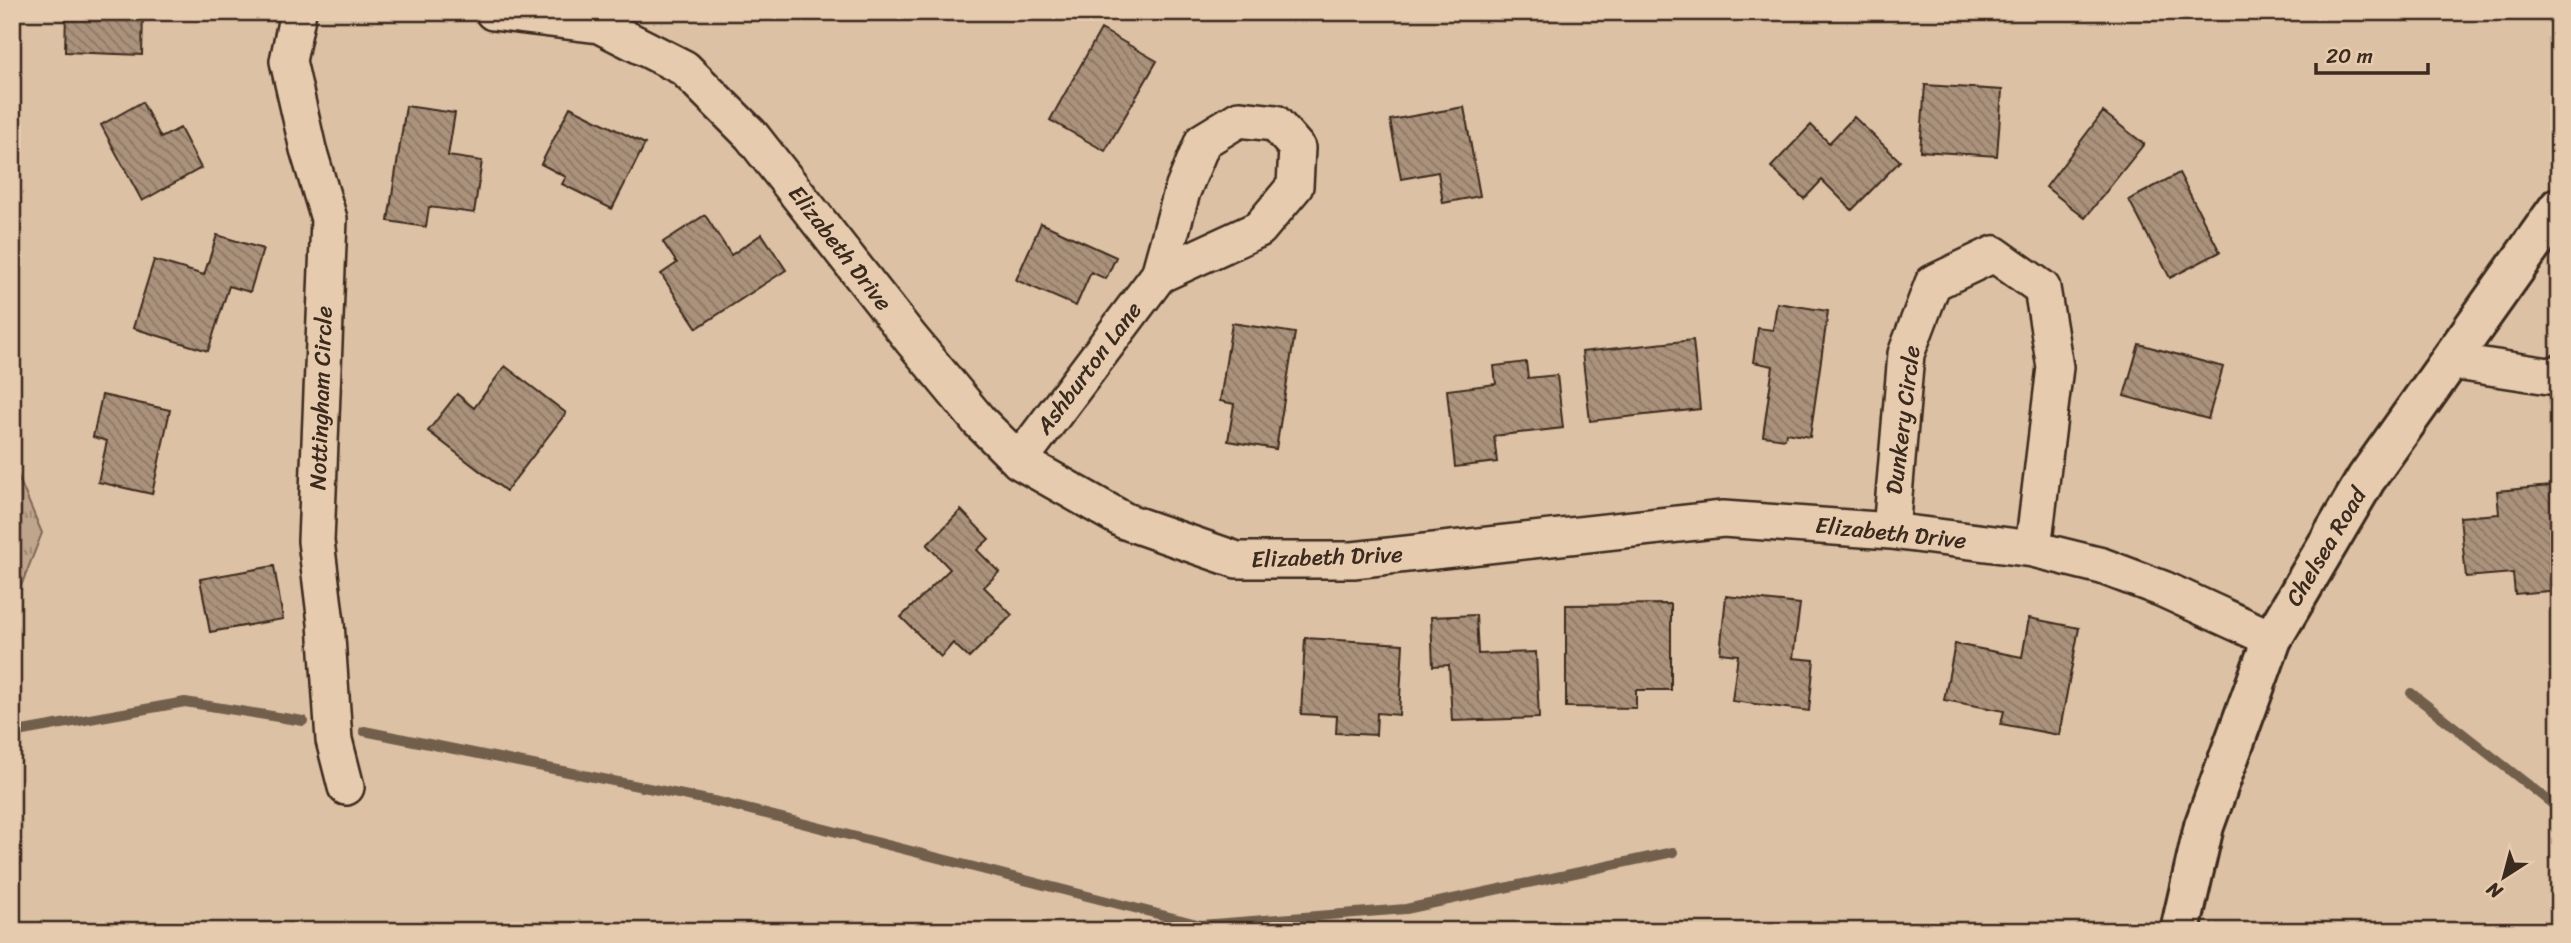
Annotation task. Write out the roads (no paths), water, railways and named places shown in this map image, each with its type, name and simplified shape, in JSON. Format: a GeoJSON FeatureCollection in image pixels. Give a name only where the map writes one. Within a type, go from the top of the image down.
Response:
{"type":"FeatureCollection","features":[{"type":"Feature","properties":{"kind":"street","name":"Nottingham Circle"},"geometry":{"type":"LineString","coordinates":[[298,12],[288,61],[308,149],[329,219],[316,541],[326,623],[334,740],[346,787]]}},
{"type":"Feature","properties":{"kind":"street","name":"Elizabeth Drive"},"geometry":{"type":"LineString","coordinates":[[494,12],[599,25],[684,68],[751,135],[979,421],[1019,461],[1125,521],[1237,560],[1353,560],[1723,519],[1891,531],[2033,549],[2102,566],[2163,589],[2272,639]]}},
{"type":"Feature","properties":{"kind":"street","name":"Ashburton Lane"},"geometry":{"type":"LineString","coordinates":[[1019,461],[1158,275],[1182,192],[1203,141],[1239,119],[1275,123],[1297,148],[1295,186],[1259,229],[1158,275]]}},
{"type":"Feature","properties":{"kind":"street","name":"Chelsea Road"},"geometry":{"type":"LineString","coordinates":[[2180,931],[2204,826],[2272,639],[2366,479],[2559,207]]}},
{"type":"Feature","properties":{"kind":"street","name":"Dunkery Circle"},"geometry":{"type":"LineString","coordinates":[[1891,531],[1906,354],[1933,283],[1994,254],[2042,288],[2055,368],[2033,549]]}},
{"type":"Feature","properties":{"kind":"street"},"geometry":{"type":"LineString","coordinates":[[2450,361],[2549,376],[2559,373]]}},
{"type":"Feature","properties":{"kind":"waterway"},"geometry":{"type":"LineString","coordinates":[[2411,693],[2559,809]]}},
{"type":"Feature","properties":{"kind":"waterway"},"geometry":{"type":"LineString","coordinates":[[17,732],[185,702],[303,721]]}},
{"type":"Feature","properties":{"kind":"waterway"},"geometry":{"type":"LineString","coordinates":[[364,731],[723,803],[1201,925],[1406,909],[1673,852]]}}]}
